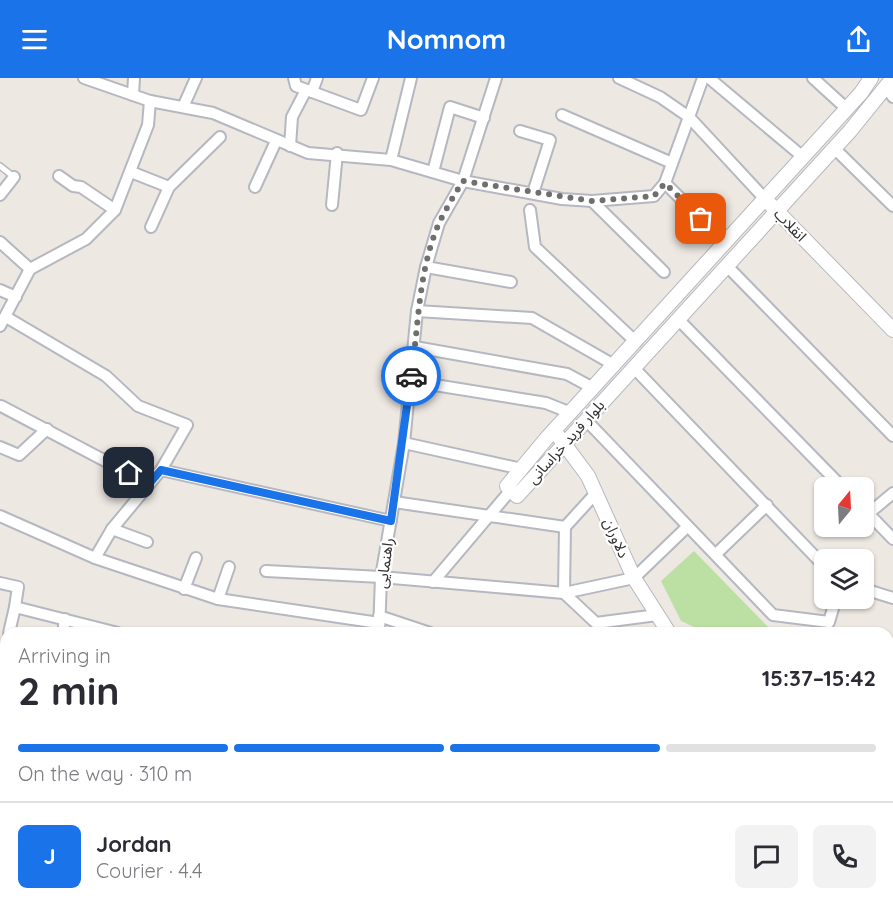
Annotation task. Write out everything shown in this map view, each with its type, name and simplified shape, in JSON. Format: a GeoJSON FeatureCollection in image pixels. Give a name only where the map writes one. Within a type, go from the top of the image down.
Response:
{"type":"FeatureCollection","features":[{"type":"Feature","properties":{"kind":"street"},"geometry":{"type":"LineString","coordinates":[[84,78],[150,101],[213,113],[308,153],[337,153],[391,160],[463,181],[592,201],[654,196],[665,183],[703,78]]}},
{"type":"Feature","properties":{"kind":"street"},"geometry":{"type":"LineString","coordinates":[[133,95],[134,78]]}},
{"type":"Feature","properties":{"kind":"street"},"geometry":{"type":"LineString","coordinates":[[183,107],[196,78]]}},
{"type":"Feature","properties":{"kind":"street"},"geometry":{"type":"LineString","coordinates":[[294,78],[296,86],[361,110],[373,78]]}},
{"type":"Feature","properties":{"kind":"street"},"geometry":{"type":"LineString","coordinates":[[290,146],[292,117],[317,78]]}},
{"type":"Feature","properties":{"kind":"street"},"geometry":{"type":"LineString","coordinates":[[391,160],[411,78]]}},
{"type":"Feature","properties":{"kind":"street","name":"راهنمایی"},"geometry":{"type":"LineString","coordinates":[[379,624],[381,577],[404,443],[417,311],[426,267],[440,223],[463,181],[496,78]]}},
{"type":"Feature","properties":{"kind":"street","name":"انقلاب"},"geometry":{"type":"LineString","coordinates":[[619,78],[660,97],[689,117],[765,199],[893,330]]}},
{"type":"Feature","properties":{"kind":"street"},"geometry":{"type":"LineString","coordinates":[[709,78],[803,157]]}},
{"type":"Feature","properties":{"kind":"street"},"geometry":{"type":"LineString","coordinates":[[813,78],[842,114],[850,131]]}},
{"type":"Feature","properties":{"kind":"street","name":"بلوار فرید خراسانی"},"geometry":{"type":"LineString","coordinates":[[872,78],[842,114],[554,431],[507,486],[510,491],[517,495],[891,87]]}},
{"type":"Feature","properties":{"kind":"street"},"geometry":{"type":"LineString","coordinates":[[95,558],[112,530],[161,470],[187,425],[138,406],[106,376],[3,321],[30,269],[87,239],[115,210],[148,125],[150,101]]}},
{"type":"Feature","properties":{"kind":"street"},"geometry":{"type":"LineString","coordinates":[[433,172],[450,107],[484,118]]}},
{"type":"Feature","properties":{"kind":"street"},"geometry":{"type":"LineString","coordinates":[[562,116],[672,163]]}},
{"type":"Feature","properties":{"kind":"street"},"geometry":{"type":"LineString","coordinates":[[520,131],[550,140],[533,193]]}},
{"type":"Feature","properties":{"kind":"street"},"geometry":{"type":"LineString","coordinates":[[151,227],[168,187],[220,137]]}},
{"type":"Feature","properties":{"kind":"street"},"geometry":{"type":"LineString","coordinates":[[255,187],[276,141]]}},
{"type":"Feature","properties":{"kind":"street"},"geometry":{"type":"LineString","coordinates":[[834,148],[893,206]]}},
{"type":"Feature","properties":{"kind":"street"},"geometry":{"type":"LineString","coordinates":[[332,205],[337,153]]}},
{"type":"Feature","properties":{"kind":"street"},"geometry":{"type":"LineString","coordinates":[[131,172],[168,187]]}},
{"type":"Feature","properties":{"kind":"street"},"geometry":{"type":"LineString","coordinates":[[59,176],[73,186],[81,187],[115,210]]}},
{"type":"Feature","properties":{"kind":"street"},"geometry":{"type":"LineString","coordinates":[[0,195],[14,177]]}},
{"type":"Feature","properties":{"kind":"street"},"geometry":{"type":"LineString","coordinates":[[665,183],[701,219]]}},
{"type":"Feature","properties":{"kind":"street"},"geometry":{"type":"LineString","coordinates":[[592,201],[664,272]]}},
{"type":"Feature","properties":{"kind":"street"},"geometry":{"type":"LineString","coordinates":[[530,210],[535,247],[636,342]]}},
{"type":"Feature","properties":{"kind":"street"},"geometry":{"type":"LineString","coordinates":[[0,242],[30,269]]}},
{"type":"Feature","properties":{"kind":"street"},"geometry":{"type":"LineString","coordinates":[[727,266],[893,436]]}},
{"type":"Feature","properties":{"kind":"street"},"geometry":{"type":"LineString","coordinates":[[426,267],[511,282]]}},
{"type":"Feature","properties":{"kind":"street"},"geometry":{"type":"LineString","coordinates":[[0,290],[16,297]]}},
{"type":"Feature","properties":{"kind":"street"},"geometry":{"type":"LineString","coordinates":[[417,311],[532,318],[614,365]]}},
{"type":"Feature","properties":{"kind":"street"},"geometry":{"type":"LineString","coordinates":[[678,320],[832,477]]}},
{"type":"Feature","properties":{"kind":"street"},"geometry":{"type":"LineString","coordinates":[[415,347],[567,374],[593,388]]}},
{"type":"Feature","properties":{"kind":"street"},"geometry":{"type":"LineString","coordinates":[[634,368],[814,557]]}},
{"type":"Feature","properties":{"kind":"street"},"geometry":{"type":"LineString","coordinates":[[410,381],[546,403],[571,413]]}},
{"type":"Feature","properties":{"kind":"street"},"geometry":{"type":"LineString","coordinates":[[1,406],[149,484]]}},
{"type":"Feature","properties":{"kind":"street"},"geometry":{"type":"LineString","coordinates":[[586,420],[773,615],[829,622],[833,609]]}},
{"type":"Feature","properties":{"kind":"street"},"geometry":{"type":"LineString","coordinates":[[0,447],[19,455],[46,429]]}},
{"type":"Feature","properties":{"kind":"street","name":"دلاوران"},"geometry":{"type":"LineString","coordinates":[[554,431],[565,443],[596,493],[634,578],[665,627]]}},
{"type":"Feature","properties":{"kind":"street"},"geometry":{"type":"LineString","coordinates":[[404,443],[522,469]]}},
{"type":"Feature","properties":{"kind":"street"},"geometry":{"type":"LineString","coordinates":[[161,470],[391,521]]}},
{"type":"Feature","properties":{"kind":"street"},"geometry":{"type":"LineString","coordinates":[[433,582],[510,491]]}},
{"type":"Feature","properties":{"kind":"street"},"geometry":{"type":"LineString","coordinates":[[596,493],[565,527],[564,593],[596,623],[657,615]]}},
{"type":"Feature","properties":{"kind":"street"},"geometry":{"type":"LineString","coordinates":[[874,506],[893,493]]}},
{"type":"Feature","properties":{"kind":"street"},"geometry":{"type":"LineString","coordinates":[[394,502],[565,527]]}},
{"type":"Feature","properties":{"kind":"street"},"geometry":{"type":"LineString","coordinates":[[716,554],[767,505]]}},
{"type":"Feature","properties":{"kind":"street"},"geometry":{"type":"LineString","coordinates":[[0,516],[95,558],[218,599],[396,627]]}},
{"type":"Feature","properties":{"kind":"street"},"geometry":{"type":"LineString","coordinates":[[874,520],[893,539]]}},
{"type":"Feature","properties":{"kind":"street"},"geometry":{"type":"LineString","coordinates":[[266,571],[381,577],[564,593],[634,578],[687,527]]}},
{"type":"Feature","properties":{"kind":"street"},"geometry":{"type":"LineString","coordinates":[[112,530],[147,542]]}},
{"type":"Feature","properties":{"kind":"street"},"geometry":{"type":"LineString","coordinates":[[184,589],[196,558]]}},
{"type":"Feature","properties":{"kind":"street"},"geometry":{"type":"LineString","coordinates":[[218,599],[229,567]]}},
{"type":"Feature","properties":{"kind":"street"},"geometry":{"type":"LineString","coordinates":[[0,582],[18,587],[10,627]]}},
{"type":"Feature","properties":{"kind":"street"},"geometry":{"type":"LineString","coordinates":[[874,592],[893,598]]}},
{"type":"Feature","properties":{"kind":"street"},"geometry":{"type":"LineString","coordinates":[[15,607],[95,627]]}},
{"type":"Feature","properties":{"kind":"street"},"geometry":{"type":"LineString","coordinates":[[64,627],[65,619]]}},
{"type":"Feature","properties":{"kind":"lane"},"geometry":{"type":"LineString","coordinates":[[0,166],[14,177]]}},
{"type":"Feature","properties":{"kind":"green space"},"geometry":{"type":"Polygon","coordinates":[[[694,551],[768,627],[694,627],[681,621],[661,581],[694,551]]]}},
{"type":"Feature","properties":{"kind":"way so far"},"geometry":{"type":"LineString","coordinates":[[411,376],[417,311],[426,267],[440,223],[463,181],[562,199],[592,201],[654,196],[665,183],[701,219]]}},
{"type":"Feature","properties":{"kind":"route"},"geometry":{"type":"LineString","coordinates":[[129,473],[149,484],[161,470],[391,521],[404,443],[411,376]]}}]}
